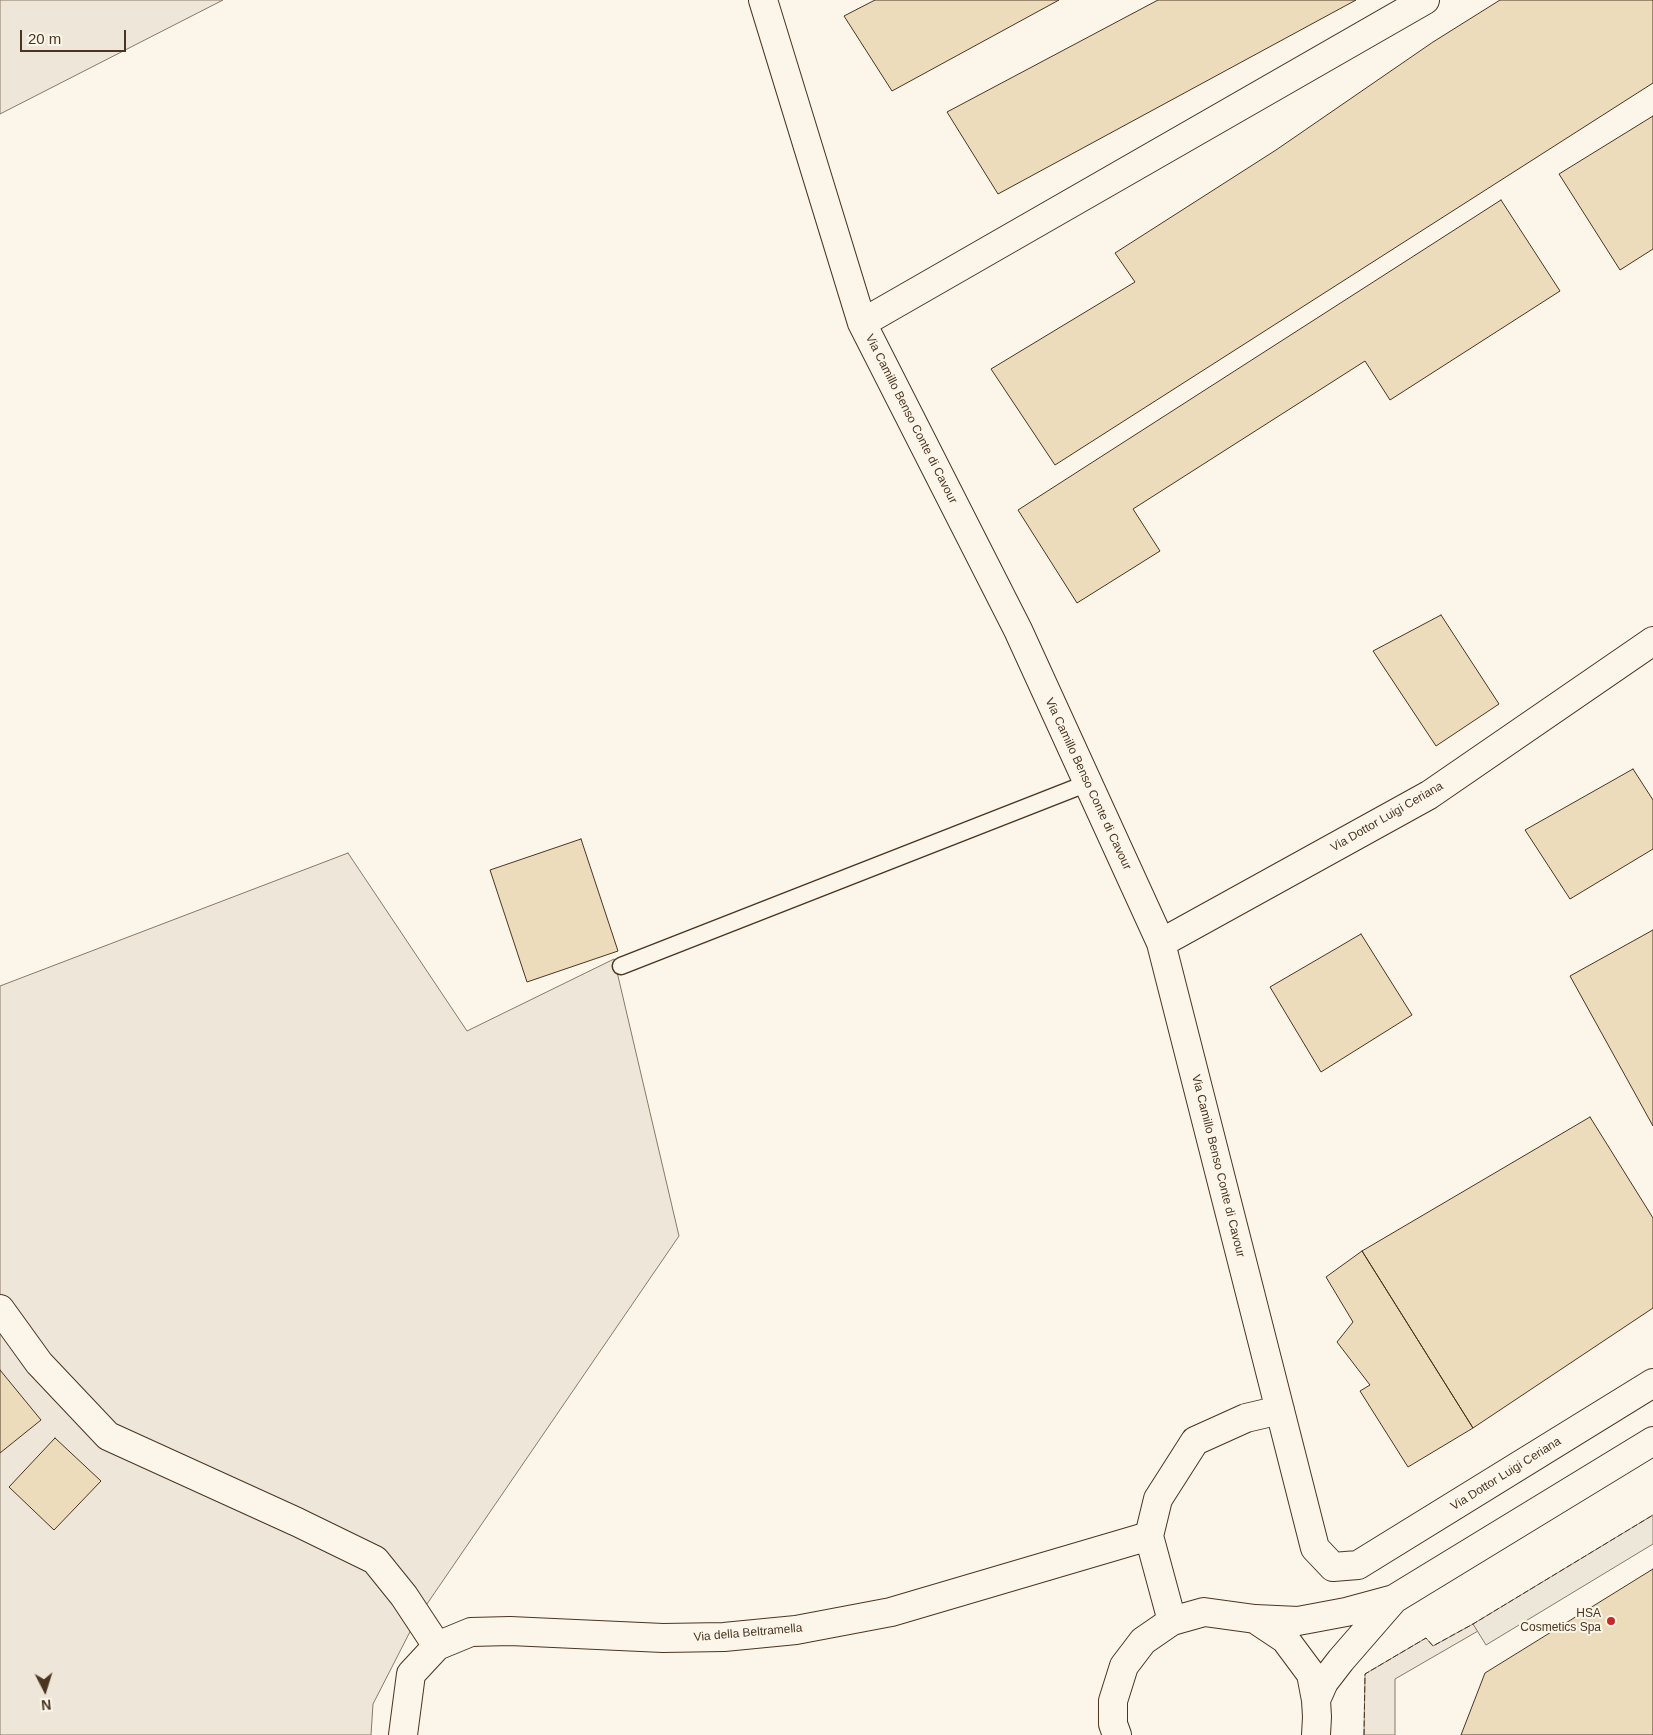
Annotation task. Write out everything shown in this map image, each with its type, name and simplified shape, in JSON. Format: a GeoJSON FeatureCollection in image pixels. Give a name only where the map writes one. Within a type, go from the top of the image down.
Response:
{"type":"FeatureCollection","features":[{"type":"Feature","properties":{"kind":"street","name":"Via Camillo Benso Conte di Cavour"},"geometry":{"type":"LineString","coordinates":[[763,0],[862,323],[1018,630],[1161,943],[1315,1548],[1333,1567],[1358,1565]]}},
{"type":"Feature","properties":{"kind":"street"},"geometry":{"type":"LineString","coordinates":[[862,323],[1425,0]]}},
{"type":"Feature","properties":{"kind":"street","name":"Via Dottor Luigi Ceriana"},"geometry":{"type":"LineString","coordinates":[[1161,943],[1429,795],[1653,641]]}},
{"type":"Feature","properties":{"kind":"street"},"geometry":{"type":"LineString","coordinates":[[0,1309],[39,1363],[108,1436],[297,1522],[375,1560],[404,1596],[437,1646]]}},
{"type":"Feature","properties":{"kind":"street","name":"Via Dottor Luigi Ceriana"},"geometry":{"type":"LineString","coordinates":[[1358,1565],[1653,1383]]}},
{"type":"Feature","properties":{"kind":"street"},"geometry":{"type":"LineString","coordinates":[[1172,1621],[1149,1536],[1158,1499],[1195,1442],[1246,1418],[1280,1410]]}},
{"type":"Feature","properties":{"kind":"street"},"geometry":{"type":"LineString","coordinates":[[1117,1735],[1113,1724],[1114,1701],[1124,1666],[1143,1641],[1172,1621],[1204,1612],[1255,1619],[1298,1621],[1346,1612],[1394,1599],[1653,1441]]}},
{"type":"Feature","properties":{"kind":"street","name":"Via della Beltramella"},"geometry":{"type":"LineString","coordinates":[[403,1735],[411,1674],[437,1646],[471,1632],[510,1631],[663,1638],[724,1637],[796,1630],[891,1612],[1149,1536]]}},
{"type":"Feature","properties":{"kind":"street"},"geometry":{"type":"LineString","coordinates":[[1316,1700],[1324,1682],[1394,1599]]}},
{"type":"Feature","properties":{"kind":"street"},"geometry":{"type":"LineString","coordinates":[[1255,1619],[1285,1639],[1311,1674],[1316,1700],[1316,1734]]}},
{"type":"Feature","properties":{"kind":"lane"},"geometry":{"type":"LineString","coordinates":[[621,966],[1088,783]]}},
{"type":"Feature","properties":{"kind":"shaded area"},"geometry":{"type":"Polygon","coordinates":[[[0,0],[223,0],[0,114],[0,0]]]}},
{"type":"Feature","properties":{"kind":"shaded area"},"geometry":{"type":"Polygon","coordinates":[[[348,853],[467,1031],[614,959],[679,1236],[416,1620],[373,1704],[371,1735],[0,1735],[0,986],[348,853]]]}},
{"type":"Feature","properties":{"kind":"shaded area"},"geometry":{"type":"Polygon","coordinates":[[[1653,1515],[1653,1544],[1486,1645],[1473,1624],[1653,1515]]]}},
{"type":"Feature","properties":{"kind":"shaded area"},"geometry":{"type":"Polygon","coordinates":[[[1473,1624],[1478,1631],[1395,1679],[1395,1735],[1364,1735],[1365,1674],[1426,1638],[1433,1646],[1473,1624]]]}},
{"type":"Feature","properties":{"kind":"building"},"geometry":{"type":"Polygon","coordinates":[[[875,0],[1059,0],[892,91],[844,16],[875,0]]]}},
{"type":"Feature","properties":{"kind":"building"},"geometry":{"type":"Polygon","coordinates":[[[1158,0],[1356,0],[998,194],[947,112],[1158,0]]]}},
{"type":"Feature","properties":{"kind":"building"},"geometry":{"type":"Polygon","coordinates":[[[1500,0],[1653,0],[1653,83],[1055,465],[991,369],[1135,282],[1115,253],[1276,150],[1433,42],[1500,0]]]}},
{"type":"Feature","properties":{"kind":"building"},"geometry":{"type":"Polygon","coordinates":[[[1653,116],[1653,249],[1620,270],[1559,174],[1653,116]]]}},
{"type":"Feature","properties":{"kind":"building"},"geometry":{"type":"Polygon","coordinates":[[[1501,200],[1560,291],[1390,400],[1365,361],[1133,509],[1160,551],[1077,603],[1018,510],[1501,200]]]}},
{"type":"Feature","properties":{"kind":"building"},"geometry":{"type":"Polygon","coordinates":[[[1441,615],[1499,704],[1436,746],[1373,651],[1441,615]]]}},
{"type":"Feature","properties":{"kind":"building"},"geometry":{"type":"Polygon","coordinates":[[[1633,769],[1653,800],[1653,849],[1570,899],[1525,830],[1633,769]]]}},
{"type":"Feature","properties":{"kind":"building"},"geometry":{"type":"Polygon","coordinates":[[[581,839],[618,951],[527,982],[490,870],[581,839]]]}},
{"type":"Feature","properties":{"kind":"building"},"geometry":{"type":"Polygon","coordinates":[[[1653,930],[1653,1126],[1570,976],[1653,930]]]}},
{"type":"Feature","properties":{"kind":"building"},"geometry":{"type":"Polygon","coordinates":[[[1361,934],[1412,1015],[1321,1072],[1270,987],[1361,934]]]}},
{"type":"Feature","properties":{"kind":"building"},"geometry":{"type":"Polygon","coordinates":[[[1590,1117],[1653,1218],[1653,1308],[1473,1428],[1362,1251],[1590,1117]]]}},
{"type":"Feature","properties":{"kind":"building"},"geometry":{"type":"Polygon","coordinates":[[[1362,1251],[1473,1428],[1408,1467],[1360,1391],[1370,1385],[1337,1342],[1353,1322],[1326,1277],[1362,1251]]]}},
{"type":"Feature","properties":{"kind":"building"},"geometry":{"type":"Polygon","coordinates":[[[0,1370],[41,1420],[0,1453],[0,1370]]]}},
{"type":"Feature","properties":{"kind":"building"},"geometry":{"type":"Polygon","coordinates":[[[55,1438],[101,1481],[54,1530],[9,1487],[55,1438]]]}},
{"type":"Feature","properties":{"kind":"building","name":"HSA Cosmetics Spa"},"geometry":{"type":"Polygon","coordinates":[[[1653,1569],[1653,1735],[1461,1735],[1485,1673],[1653,1569]]]}},
{"type":"Feature","properties":{"kind":"fence"},"geometry":{"type":"LineString","coordinates":[[1364,1735],[1365,1674],[1426,1638],[1433,1646],[1473,1624],[1653,1515]]}},
{"type":"Feature","properties":{"kind":"place","name":"HSA Cosmetics Spa"},"geometry":{"type":"Point","coordinates":[1611,1621]}}]}
